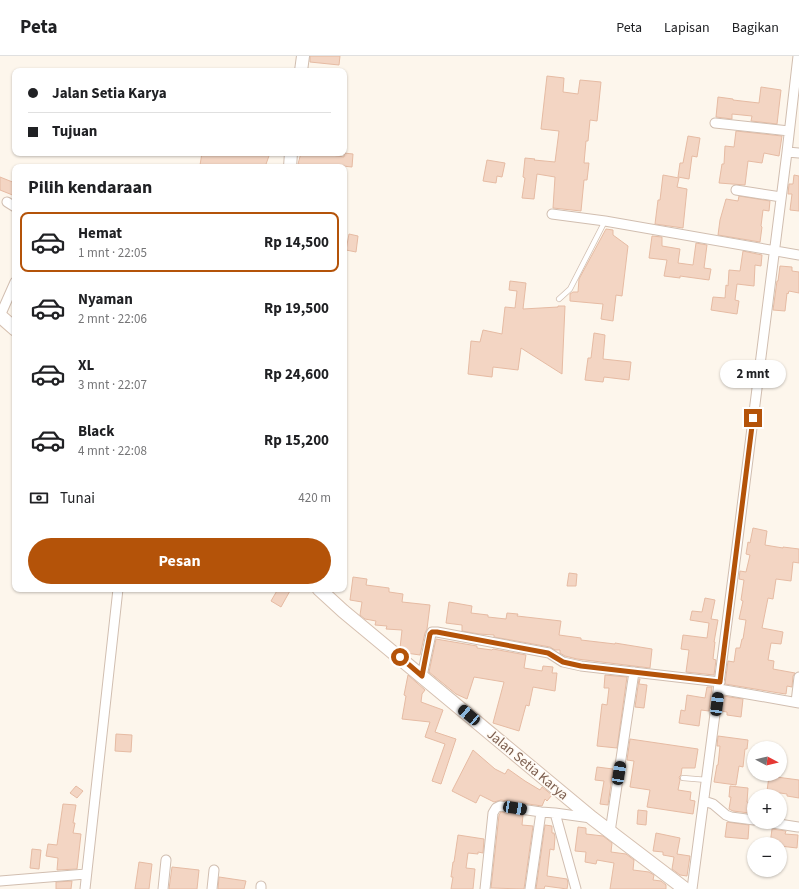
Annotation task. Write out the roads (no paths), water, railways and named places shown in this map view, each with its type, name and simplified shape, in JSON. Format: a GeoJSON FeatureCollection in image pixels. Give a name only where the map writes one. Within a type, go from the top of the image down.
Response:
{"type":"FeatureCollection","features":[{"type":"Feature","properties":{"kind":"main road"},"geometry":{"type":"LineString","coordinates":[[0,316],[12,326]]}},
{"type":"Feature","properties":{"kind":"main road","name":"Jalan Setia Karya"},"geometry":{"type":"LineString","coordinates":[[322,592],[343,611],[592,818],[685,889]]}},
{"type":"Feature","properties":{"kind":"street"},"geometry":{"type":"LineString","coordinates":[[301,68],[303,56]]}},
{"type":"Feature","properties":{"kind":"street"},"geometry":{"type":"LineString","coordinates":[[692,889],[787,152],[798,56]]}},
{"type":"Feature","properties":{"kind":"street"},"geometry":{"type":"LineString","coordinates":[[715,123],[789,131]]}},
{"type":"Feature","properties":{"kind":"street"},"geometry":{"type":"LineString","coordinates":[[787,152],[799,153]]}},
{"type":"Feature","properties":{"kind":"street"},"geometry":{"type":"LineString","coordinates":[[736,190],[780,197]]}},
{"type":"Feature","properties":{"kind":"street"},"geometry":{"type":"LineString","coordinates":[[552,214],[605,221],[799,255]]}},
{"type":"Feature","properties":{"kind":"street"},"geometry":{"type":"LineString","coordinates":[[0,316],[12,289]]}},
{"type":"Feature","properties":{"kind":"street"},"geometry":{"type":"LineString","coordinates":[[85,889],[118,592]]}},
{"type":"Feature","properties":{"kind":"street"},"geometry":{"type":"LineString","coordinates":[[422,676],[430,634],[432,632],[437,632],[548,653],[563,662],[581,666],[634,672],[719,686],[797,703],[799,677]]}},
{"type":"Feature","properties":{"kind":"street"},"geometry":{"type":"LineString","coordinates":[[610,832],[634,672]]}},
{"type":"Feature","properties":{"kind":"street"},"geometry":{"type":"LineString","coordinates":[[704,801],[713,804],[726,815],[747,819]]}},
{"type":"Feature","properties":{"kind":"street"},"geometry":{"type":"LineString","coordinates":[[485,889],[493,813],[496,808],[500,806],[592,818]]}},
{"type":"Feature","properties":{"kind":"street"},"geometry":{"type":"LineString","coordinates":[[530,889],[541,812]]}},
{"type":"Feature","properties":{"kind":"street"},"geometry":{"type":"LineString","coordinates":[[555,813],[576,889]]}},
{"type":"Feature","properties":{"kind":"street"},"geometry":{"type":"LineString","coordinates":[[787,825],[798,827]]}},
{"type":"Feature","properties":{"kind":"street"},"geometry":{"type":"LineString","coordinates":[[163,889],[166,860]]}},
{"type":"Feature","properties":{"kind":"street"},"geometry":{"type":"LineString","coordinates":[[212,889],[214,870]]}},
{"type":"Feature","properties":{"kind":"street"},"geometry":{"type":"LineString","coordinates":[[0,881],[86,874]]}},
{"type":"Feature","properties":{"kind":"lane"},"geometry":{"type":"LineString","coordinates":[[559,299],[570,289],[605,221]]}},
{"type":"Feature","properties":{"kind":"lane"},"geometry":{"type":"LineString","coordinates":[[683,778],[707,780]]}}]}
